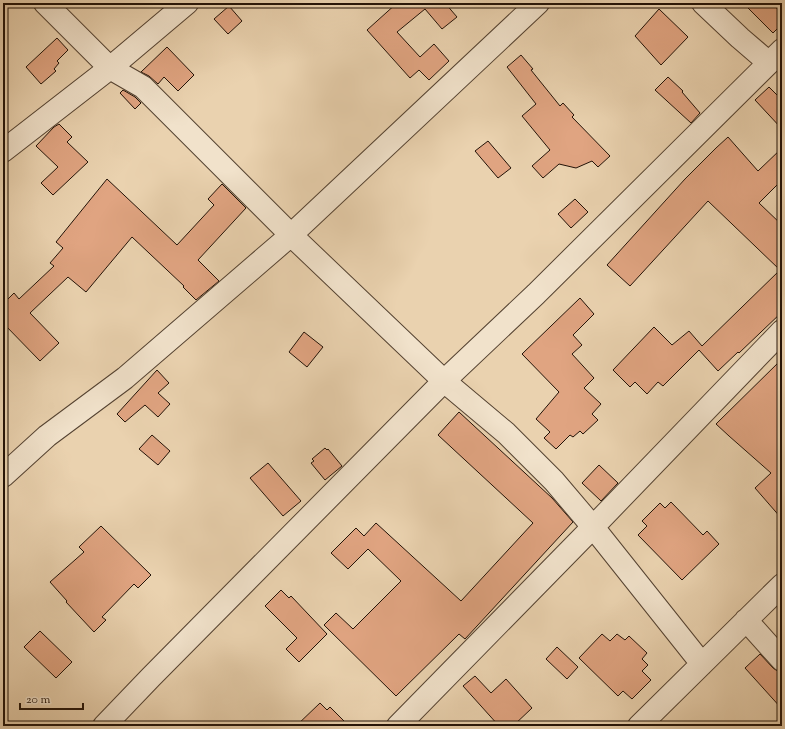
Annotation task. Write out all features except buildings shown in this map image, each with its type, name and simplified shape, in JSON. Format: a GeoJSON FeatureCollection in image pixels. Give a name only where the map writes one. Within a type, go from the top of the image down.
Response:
{"type":"FeatureCollection","features":[{"type":"Feature","properties":{"kind":"street"},"geometry":{"type":"LineString","coordinates":[[45,3],[110,68],[143,87],[291,235],[444,381],[506,434],[554,481],[593,527],[702,664]]}},
{"type":"Feature","properties":{"kind":"street"},"geometry":{"type":"LineString","coordinates":[[3,152],[110,68],[187,3]]}},
{"type":"Feature","properties":{"kind":"street"},"geometry":{"type":"LineString","coordinates":[[3,476],[47,436],[126,378],[291,235],[538,3]]}},
{"type":"Feature","properties":{"kind":"street"},"geometry":{"type":"LineString","coordinates":[[104,726],[444,381],[536,294],[776,56],[740,38],[703,3]]}},
{"type":"Feature","properties":{"kind":"street"},"geometry":{"type":"LineString","coordinates":[[398,726],[782,331]]}},
{"type":"Feature","properties":{"kind":"street"},"geometry":{"type":"LineString","coordinates":[[639,726],[782,585]]}},
{"type":"Feature","properties":{"kind":"street"},"geometry":{"type":"LineString","coordinates":[[746,620],[782,660]]}}]}
